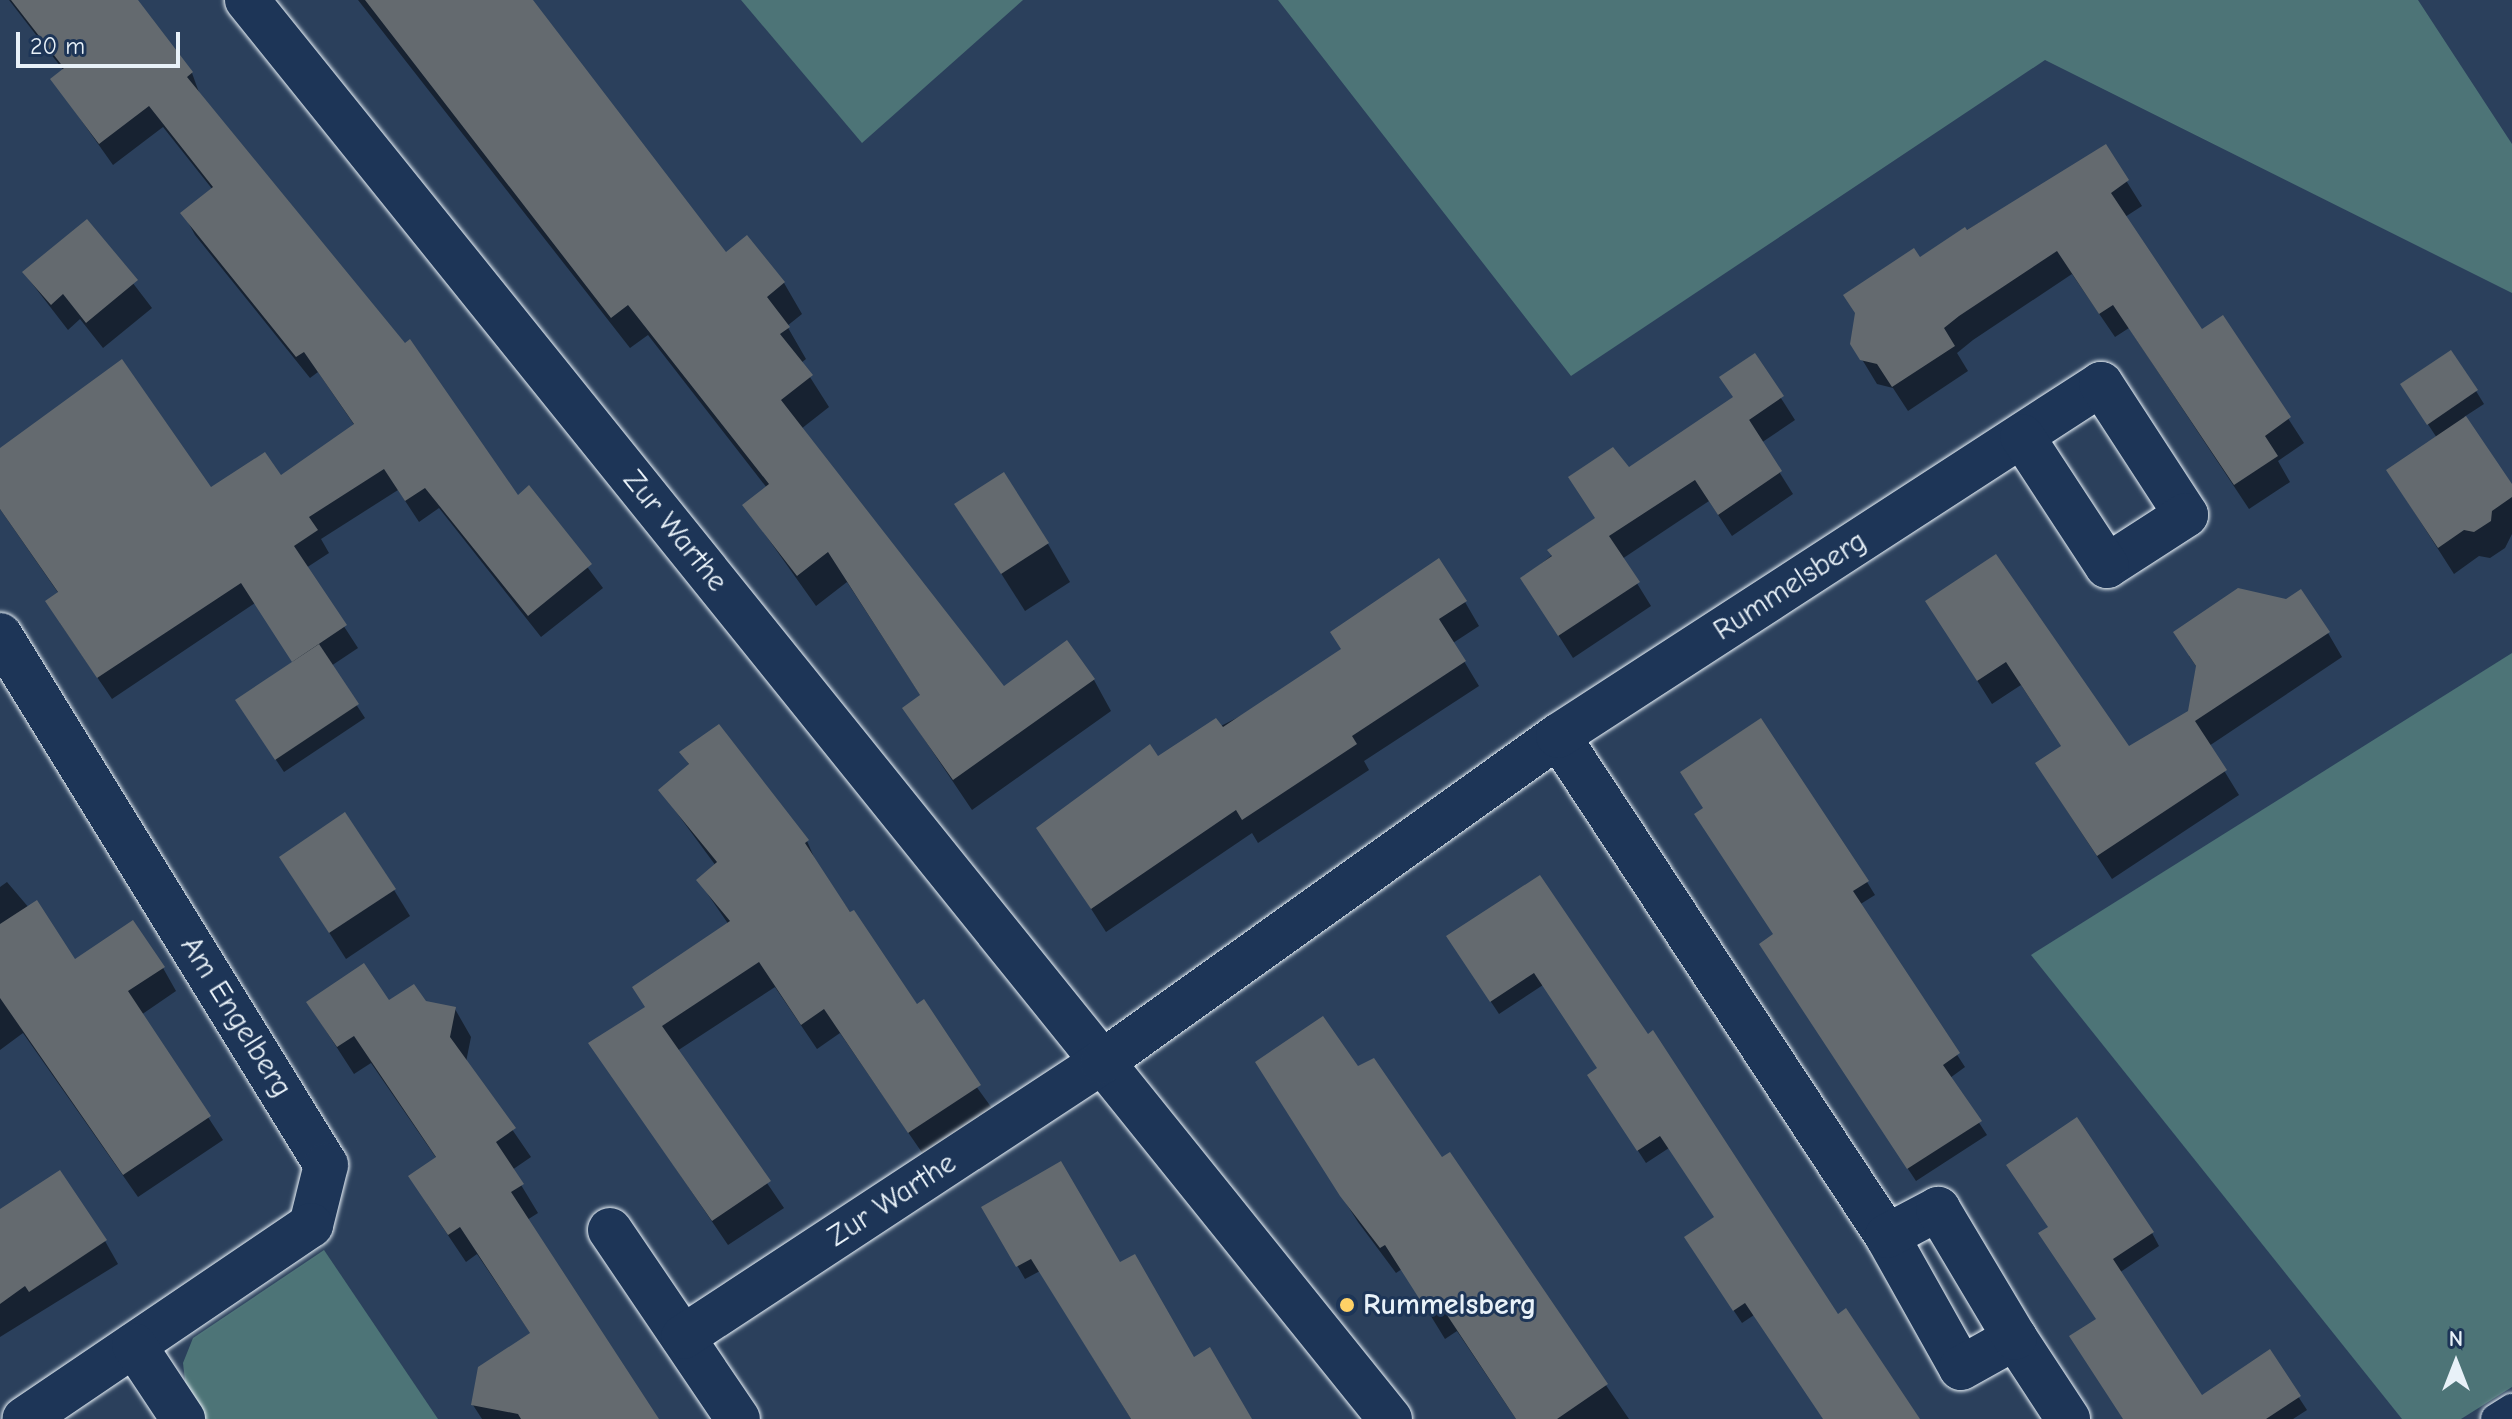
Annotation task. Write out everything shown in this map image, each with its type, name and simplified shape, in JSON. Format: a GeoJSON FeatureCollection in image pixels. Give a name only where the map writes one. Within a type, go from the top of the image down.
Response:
{"type":"FeatureCollection","features":[{"type":"Feature","properties":{"kind":"street","name":"Zur Warthe"},"geometry":{"type":"LineString","coordinates":[[247,0],[1390,1419]]}},
{"type":"Feature","properties":{"kind":"street","name":"Rummelsberg"},"geometry":{"type":"LineString","coordinates":[[1102,1062],[1558,736],[2022,436]]}},
{"type":"Feature","properties":{"kind":"street","name":"Am Engelberg"},"geometry":{"type":"LineString","coordinates":[[0,635],[326,1165],[311,1225],[24,1419]]}},
{"type":"Feature","properties":{"kind":"street"},"geometry":{"type":"LineString","coordinates":[[1558,736],[1887,1236],[1961,1368],[2015,1338]]}},
{"type":"Feature","properties":{"kind":"street","name":"Zur Warthe"},"geometry":{"type":"LineString","coordinates":[[683,1337],[1102,1062]]}},
{"type":"Feature","properties":{"kind":"street"},"geometry":{"type":"LineString","coordinates":[[1887,1236],[1938,1209],[2015,1338],[2068,1419]]}},
{"type":"Feature","properties":{"kind":"street"},"geometry":{"type":"LineString","coordinates":[[610,1230],[738,1419]]}},
{"type":"Feature","properties":{"kind":"street"},"geometry":{"type":"LineString","coordinates":[[134,1345],[183,1419]]}},
{"type":"Feature","properties":{"kind":"lane"},"geometry":{"type":"LineString","coordinates":[[2496,1419],[2512,1409]]}},
{"type":"Feature","properties":{"kind":"green space"},"geometry":{"type":"Polygon","coordinates":[[[741,0],[1023,0],[862,143],[741,0]]]}},
{"type":"Feature","properties":{"kind":"green space"},"geometry":{"type":"Polygon","coordinates":[[[1278,0],[2418,0],[2512,144],[2512,293],[2045,60],[1571,376],[1278,0]]]}},
{"type":"Feature","properties":{"kind":"green space"},"geometry":{"type":"Polygon","coordinates":[[[2512,653],[2512,1387],[2461,1419],[2402,1419],[2031,955],[2512,653]]]}},
{"type":"Feature","properties":{"kind":"green space"},"geometry":{"type":"Polygon","coordinates":[[[324,1250],[438,1419],[206,1419],[186,1389],[183,1363],[193,1338],[324,1250]]]}},
{"type":"Feature","properties":{"kind":"building"},"geometry":{"type":"Polygon","coordinates":[[[11,0],[138,0],[193,72],[187,77],[405,343],[410,339],[518,495],[529,485],[592,564],[528,616],[425,488],[405,501],[384,469],[309,517],[318,530],[294,546],[347,625],[292,662],[241,583],[97,678],[45,601],[58,592],[0,509],[0,448],[122,359],[211,487],[265,452],[281,475],[354,424],[304,352],[296,357],[180,213],[213,187],[149,106],[99,144],[50,79],[64,68],[11,0]]]}},
{"type":"Feature","properties":{"kind":"building"},"geometry":{"type":"Polygon","coordinates":[[[365,0],[533,0],[726,252],[747,235],[785,282],[767,297],[790,327],[780,334],[813,375],[781,400],[1004,686],[1067,640],[1095,679],[953,780],[902,708],[920,695],[828,552],[797,576],[742,505],[769,484],[628,305],[611,318],[365,0]]]}},
{"type":"Feature","properties":{"kind":"building"},"geometry":{"type":"Polygon","coordinates":[[[2106,144],[2129,180],[2111,193],[2202,329],[2223,315],[2291,417],[2265,436],[2278,456],[2234,485],[2113,305],[2099,314],[2057,251],[1944,328],[1955,346],[1892,387],[1877,364],[1860,360],[1850,344],[1855,313],[1843,295],[1914,248],[1920,257],[2106,144]]]}},
{"type":"Feature","properties":{"kind":"building"},"geometry":{"type":"Polygon","coordinates":[[[87,219],[138,280],[86,323],[63,294],[51,305],[22,272],[87,219]]]}},
{"type":"Feature","properties":{"kind":"building"},"geometry":{"type":"Polygon","coordinates":[[[2451,350],[2478,390],[2427,425],[2400,384],[2451,350]]]}},
{"type":"Feature","properties":{"kind":"building"},"geometry":{"type":"Polygon","coordinates":[[[1755,353],[1784,396],[1749,420],[1782,471],[1718,515],[1695,480],[1609,536],[1640,582],[1558,636],[1520,578],[1552,556],[1547,550],[1595,518],[1568,477],[1613,447],[1629,467],[1733,397],[1719,377],[1755,353]]]}},
{"type":"Feature","properties":{"kind":"building"},"geometry":{"type":"Polygon","coordinates":[[[2466,416],[2512,484],[2512,497],[2492,511],[2491,521],[2474,532],[2464,530],[2438,548],[2386,470],[2466,416]]]}},
{"type":"Feature","properties":{"kind":"building"},"geometry":{"type":"Polygon","coordinates":[[[1004,472],[1049,543],[1001,574],[954,504],[1004,472]]]}},
{"type":"Feature","properties":{"kind":"building"},"geometry":{"type":"Polygon","coordinates":[[[1996,554],[2129,746],[2188,711],[2196,666],[2173,632],[2238,588],[2286,599],[2301,589],[2330,632],[2195,721],[2227,770],[2097,856],[2035,763],[2061,746],[2006,662],[1977,681],[1925,601],[1996,554]]]}},
{"type":"Feature","properties":{"kind":"building"},"geometry":{"type":"Polygon","coordinates":[[[1439,558],[1467,601],[1439,619],[1466,661],[1352,736],[1357,744],[1242,820],[1236,810],[1091,909],[1036,828],[1150,744],[1158,756],[1216,718],[1223,727],[1341,649],[1330,632],[1439,558]]]}},
{"type":"Feature","properties":{"kind":"building"},"geometry":{"type":"Polygon","coordinates":[[[319,644],[359,704],[275,760],[235,700],[319,644]]]}},
{"type":"Feature","properties":{"kind":"building"},"geometry":{"type":"Polygon","coordinates":[[[1761,718],[1869,881],[1853,891],[1960,1053],[1943,1065],[1982,1121],[1907,1169],[1759,944],[1773,934],[1694,814],[1703,808],[1680,772],[1761,718]]]}},
{"type":"Feature","properties":{"kind":"building"},"geometry":{"type":"Polygon","coordinates":[[[719,724],[809,840],[805,843],[850,912],[854,910],[917,1004],[924,999],[981,1085],[908,1133],[824,1009],[801,1025],[759,962],[662,1026],[771,1181],[712,1221],[588,1043],[645,1007],[632,987],[730,921],[696,880],[717,862],[658,790],[689,764],[679,752],[719,724]]]}},
{"type":"Feature","properties":{"kind":"building"},"geometry":{"type":"Polygon","coordinates":[[[345,812],[396,889],[329,933],[279,857],[345,812]]]}},
{"type":"Feature","properties":{"kind":"building"},"geometry":{"type":"Polygon","coordinates":[[[1540,875],[1648,1034],[1653,1030],[1838,1314],[1846,1308],[1920,1419],[1823,1419],[1745,1303],[1733,1311],[1684,1237],[1714,1217],[1660,1136],[1637,1151],[1587,1075],[1597,1068],[1534,973],[1490,1002],[1446,936],[1540,875]]]}},
{"type":"Feature","properties":{"kind":"building"},"geometry":{"type":"Polygon","coordinates":[[[37,900],[75,959],[133,920],[165,967],[128,991],[211,1116],[123,1175],[0,998],[0,924],[37,900]]]}},
{"type":"Feature","properties":{"kind":"building"},"geometry":{"type":"Polygon","coordinates":[[[364,963],[389,1000],[414,984],[426,1001],[456,1007],[450,1037],[516,1128],[496,1142],[524,1184],[511,1192],[659,1419],[521,1419],[518,1414],[471,1405],[478,1367],[530,1333],[460,1227],[448,1235],[408,1176],[436,1157],[354,1036],[337,1047],[306,1002],[364,963]]]}},
{"type":"Feature","properties":{"kind":"building"},"geometry":{"type":"Polygon","coordinates":[[[1323,1016],[1358,1066],[1374,1058],[1442,1157],[1450,1152],[1608,1384],[1557,1419],[1516,1419],[1441,1306],[1429,1314],[1385,1245],[1380,1248],[1340,1196],[1255,1062],[1323,1016]]]}},
{"type":"Feature","properties":{"kind":"building"},"geometry":{"type":"Polygon","coordinates":[[[2077,1117],[2154,1232],[2113,1259],[2202,1395],[2270,1349],[2301,1396],[2266,1419],[2123,1419],[2069,1336],[2096,1319],[2038,1233],[2048,1227],[2006,1165],[2077,1117]]]}},
{"type":"Feature","properties":{"kind":"building"},"geometry":{"type":"Polygon","coordinates":[[[1061,1161],[1120,1262],[1135,1254],[1194,1357],[1210,1347],[1252,1419],[1131,1419],[1031,1259],[1016,1267],[981,1207],[1061,1161]]]}},
{"type":"Feature","properties":{"kind":"building"},"geometry":{"type":"Polygon","coordinates":[[[60,1170],[107,1240],[29,1292],[25,1286],[0,1304],[0,1209],[60,1170]]]}},
{"type":"Feature","properties":{"kind":"place","name":"Rummelsberg"},"geometry":{"type":"Point","coordinates":[1347,1305]}}]}
